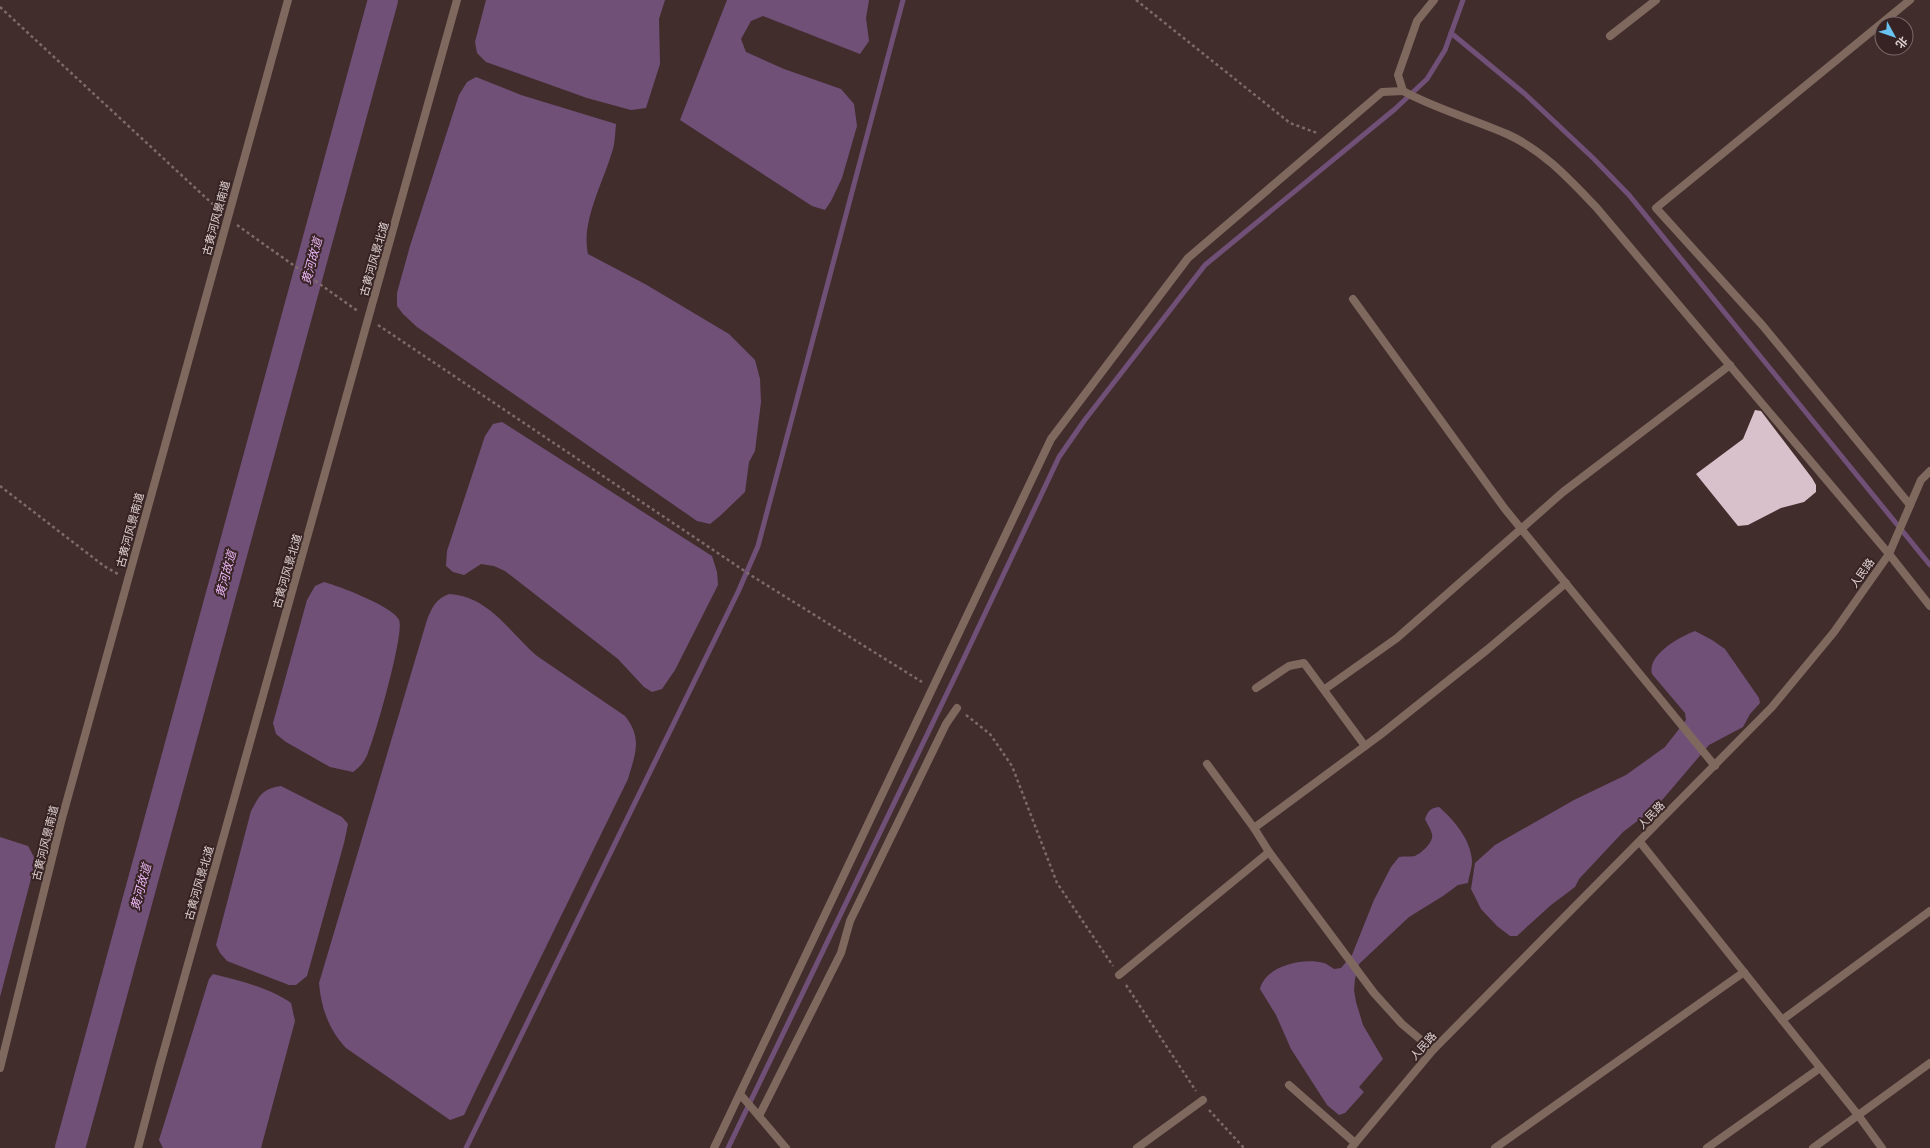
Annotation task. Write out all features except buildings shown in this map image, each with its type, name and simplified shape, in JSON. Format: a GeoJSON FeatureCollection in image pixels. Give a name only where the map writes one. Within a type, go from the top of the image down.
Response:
{"type":"FeatureCollection","features":[{"type":"Feature","properties":{"kind":"street","name":"古黄河风景南道"},"geometry":{"type":"LineString","coordinates":[[0,1068],[61,822],[288,0]]}},
{"type":"Feature","properties":{"kind":"street","name":"古黄河风景北道"},"geometry":{"type":"LineString","coordinates":[[138,1148],[163,1052],[457,0]]}},
{"type":"Feature","properties":{"kind":"street"},"geometry":{"type":"LineString","coordinates":[[1403,91],[1398,75],[1417,21],[1434,0]]}},
{"type":"Feature","properties":{"kind":"street"},"geometry":{"type":"LineString","coordinates":[[1610,36],[1656,0]]}},
{"type":"Feature","properties":{"kind":"street"},"geometry":{"type":"LineString","coordinates":[[1910,0],[1656,208],[1763,326],[1910,504]]}},
{"type":"Feature","properties":{"kind":"street"},"geometry":{"type":"LineString","coordinates":[[714,1148],[741,1096],[1051,439],[1188,258],[1382,92],[1403,91],[1417,99],[1508,134],[1549,160],[1596,207],[1889,554],[1930,606]]}},
{"type":"Feature","properties":{"kind":"street"},"geometry":{"type":"LineString","coordinates":[[1352,299],[1505,510],[1715,766]]}},
{"type":"Feature","properties":{"kind":"street"},"geometry":{"type":"LineString","coordinates":[[1325,690],[1397,638],[1563,492],[1730,365]]}},
{"type":"Feature","properties":{"kind":"street","name":"人民路"},"geometry":{"type":"LineString","coordinates":[[1353,1146],[1433,1050],[1772,707],[1830,638],[1889,554],[1921,480],[1930,471]]}},
{"type":"Feature","properties":{"kind":"street"},"geometry":{"type":"LineString","coordinates":[[1254,828],[1365,746],[1488,649],[1566,583]]}},
{"type":"Feature","properties":{"kind":"street"},"geometry":{"type":"LineString","coordinates":[[1256,688],[1289,666],[1304,663],[1365,746]]}},
{"type":"Feature","properties":{"kind":"street"},"geometry":{"type":"LineString","coordinates":[[756,1114],[841,953],[850,921],[946,724],[957,708]]}},
{"type":"Feature","properties":{"kind":"street"},"geometry":{"type":"LineString","coordinates":[[1207,764],[1254,828],[1269,852],[1374,992],[1402,1024],[1433,1050]]}},
{"type":"Feature","properties":{"kind":"street"},"geometry":{"type":"LineString","coordinates":[[1640,842],[1858,1115],[1882,1148]]}},
{"type":"Feature","properties":{"kind":"street"},"geometry":{"type":"LineString","coordinates":[[1118,975],[1269,852]]}},
{"type":"Feature","properties":{"kind":"street"},"geometry":{"type":"LineString","coordinates":[[1782,1020],[1930,911]]}},
{"type":"Feature","properties":{"kind":"street"},"geometry":{"type":"LineString","coordinates":[[1495,1148],[1744,972]]}},
{"type":"Feature","properties":{"kind":"street"},"geometry":{"type":"LineString","coordinates":[[1813,1148],[1930,1063]]}},
{"type":"Feature","properties":{"kind":"street"},"geometry":{"type":"LineString","coordinates":[[1707,1148],[1820,1068]]}},
{"type":"Feature","properties":{"kind":"street"},"geometry":{"type":"LineString","coordinates":[[1288,1085],[1353,1146]]}},
{"type":"Feature","properties":{"kind":"street"},"geometry":{"type":"LineString","coordinates":[[741,1096],[786,1148]]}},
{"type":"Feature","properties":{"kind":"street"},"geometry":{"type":"LineString","coordinates":[[1137,1148],[1203,1100]]}},
{"type":"Feature","properties":{"kind":"path"},"geometry":{"type":"LineString","coordinates":[[1136,0],[1290,123],[1328,138]]}},
{"type":"Feature","properties":{"kind":"path"},"geometry":{"type":"LineString","coordinates":[[0,7],[227,218],[358,311],[740,568],[932,689]]}},
{"type":"Feature","properties":{"kind":"path"},"geometry":{"type":"LineString","coordinates":[[0,486],[104,566],[113,572],[128,577]]}},
{"type":"Feature","properties":{"kind":"path"},"geometry":{"type":"LineString","coordinates":[[957,708],[990,734],[1012,766],[1057,883],[1210,1112],[1244,1148]]}},
{"type":"Feature","properties":{"kind":"shaded area"},"geometry":{"type":"Polygon","coordinates":[[[486,0],[665,0],[659,19],[660,64],[646,108],[631,110],[587,98],[486,62],[477,53],[475,42],[486,0]]]}},
{"type":"Feature","properties":{"kind":"shaded area"},"geometry":{"type":"Polygon","coordinates":[[[727,0],[869,0],[866,18],[869,41],[860,54],[763,16],[751,21],[741,39],[746,52],[784,69],[841,89],[854,104],[857,126],[842,178],[825,210],[812,206],[680,120],[727,0]]]}},
{"type":"Feature","properties":{"kind":"shaded area"},"geometry":{"type":"Polygon","coordinates":[[[476,77],[521,95],[616,124],[615,140],[612,151],[587,229],[588,254],[645,284],[729,334],[755,360],[760,379],[761,402],[755,451],[749,462],[745,492],[710,524],[697,521],[417,327],[397,306],[397,293],[410,246],[459,95],[467,82],[476,77]]]}},
{"type":"Feature","properties":{"kind":"shaded area"},"geometry":{"type":"Polygon","coordinates":[[[502,422],[712,556],[717,572],[718,585],[675,670],[662,689],[652,692],[644,687],[618,659],[505,571],[494,566],[481,564],[464,575],[453,572],[446,566],[447,551],[485,436],[493,424],[502,422]]]}},
{"type":"Feature","properties":{"kind":"shaded area"},"geometry":{"type":"Polygon","coordinates":[[[324,582],[353,592],[377,603],[395,615],[399,620],[400,629],[398,644],[377,727],[365,759],[353,772],[330,767],[286,742],[276,734],[273,723],[307,600],[315,586],[324,582]]]}},
{"type":"Feature","properties":{"kind":"shaded area"},"geometry":{"type":"Polygon","coordinates":[[[449,594],[463,596],[476,601],[487,608],[537,656],[625,716],[631,724],[636,739],[635,754],[628,779],[464,1115],[450,1120],[346,1048],[335,1034],[327,1018],[319,983],[427,620],[435,604],[441,598],[449,594]]]}},
{"type":"Feature","properties":{"kind":"shaded area"},"geometry":{"type":"Polygon","coordinates":[[[1695,631],[1725,649],[1759,698],[1760,703],[1750,714],[1743,727],[1709,745],[1657,806],[1623,832],[1579,879],[1575,887],[1551,905],[1517,936],[1510,936],[1497,926],[1481,909],[1471,889],[1475,863],[1495,845],[1574,800],[1626,775],[1665,747],[1686,720],[1685,713],[1652,674],[1652,667],[1654,660],[1659,654],[1673,642],[1695,631]]]}},
{"type":"Feature","properties":{"kind":"shaded area"},"geometry":{"type":"Polygon","coordinates":[[[281,786],[342,817],[348,824],[307,976],[296,985],[289,985],[227,961],[220,953],[216,945],[251,811],[262,794],[270,789],[281,786]]]}},
{"type":"Feature","properties":{"kind":"shaded area"},"geometry":{"type":"Polygon","coordinates":[[[1439,807],[1456,824],[1469,846],[1472,866],[1468,883],[1458,885],[1409,917],[1359,964],[1354,990],[1356,1002],[1363,1025],[1383,1059],[1359,1087],[1364,1092],[1345,1113],[1339,1115],[1327,1105],[1291,1049],[1276,1015],[1260,989],[1263,981],[1269,974],[1286,965],[1306,961],[1315,961],[1325,963],[1334,969],[1341,968],[1352,955],[1374,900],[1391,867],[1399,857],[1415,856],[1424,850],[1429,844],[1432,834],[1425,819],[1430,810],[1439,807]]]}},
{"type":"Feature","properties":{"kind":"shaded area"},"geometry":{"type":"Polygon","coordinates":[[[0,837],[28,846],[34,857],[33,871],[0,997],[0,837]]]}},
{"type":"Feature","properties":{"kind":"shaded area"},"geometry":{"type":"Polygon","coordinates":[[[213,974],[263,989],[282,997],[291,1003],[295,1021],[261,1148],[163,1148],[159,1140],[209,979],[213,974]]]}},
{"type":"Feature","properties":{"kind":"waterway","name":"黄河故道"},"geometry":{"type":"LineString","coordinates":[[70,1148],[383,0]]}},
{"type":"Feature","properties":{"kind":"waterway"},"geometry":{"type":"LineString","coordinates":[[466,1148],[738,592],[758,546],[903,0]]}},
{"type":"Feature","properties":{"kind":"waterway"},"geometry":{"type":"LineString","coordinates":[[728,1148],[1059,457],[1084,421],[1205,265],[1395,109],[1427,79],[1445,50],[1463,0]]}},
{"type":"Feature","properties":{"kind":"waterway"},"geometry":{"type":"LineString","coordinates":[[1451,33],[1525,94],[1593,158],[1629,195],[1930,565]]}}]}
